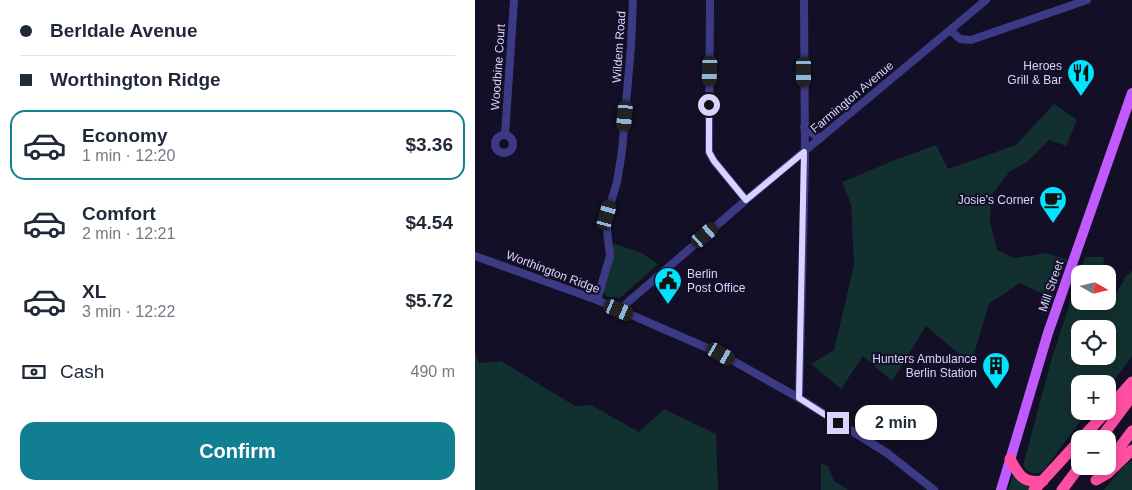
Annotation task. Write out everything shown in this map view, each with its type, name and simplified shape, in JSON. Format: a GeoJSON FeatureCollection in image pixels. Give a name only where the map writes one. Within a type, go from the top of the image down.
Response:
{"type":"FeatureCollection","features":[{"type":"Feature","properties":{"kind":"highway"},"geometry":{"type":"LineString","coordinates":[[1116,401],[1132,382]]}},
{"type":"Feature","properties":{"kind":"highway"},"geometry":{"type":"LineString","coordinates":[[1107,430],[1132,396]]}},
{"type":"Feature","properties":{"kind":"highway"},"geometry":{"type":"LineString","coordinates":[[1090,430],[1099,420]]}},
{"type":"Feature","properties":{"kind":"highway"},"geometry":{"type":"LineString","coordinates":[[1116,453],[1132,431]]}},
{"type":"Feature","properties":{"kind":"highway"},"geometry":{"type":"LineString","coordinates":[[1096,480],[1108,472],[1132,450]]}},
{"type":"Feature","properties":{"kind":"highway"},"geometry":{"type":"LineString","coordinates":[[1034,490],[1071,451]]}},
{"type":"Feature","properties":{"kind":"highway"},"geometry":{"type":"LineString","coordinates":[[1010,459],[1025,480],[1033,482],[1043,481]]}},
{"type":"Feature","properties":{"kind":"highway"},"geometry":{"type":"LineString","coordinates":[[1063,490],[1074,475]]}},
{"type":"Feature","properties":{"kind":"highway"},"geometry":{"type":"LineString","coordinates":[[1089,490],[1100,475]]}},
{"type":"Feature","properties":{"kind":"main road","name":"Mill Street"},"geometry":{"type":"LineString","coordinates":[[1001,490],[1061,294],[1132,93]]}},
{"type":"Feature","properties":{"kind":"street","name":"Woodbine Court"},"geometry":{"type":"LineString","coordinates":[[505,135],[514,0]]}},
{"type":"Feature","properties":{"kind":"street","name":"Wildem Road"},"geometry":{"type":"LineString","coordinates":[[597,300],[610,256],[607,215],[617,182],[622,151],[633,0]]}},
{"type":"Feature","properties":{"kind":"street"},"geometry":{"type":"LineString","coordinates":[[710,0],[709,152],[714,161],[746,200]]}},
{"type":"Feature","properties":{"kind":"street"},"geometry":{"type":"LineString","coordinates":[[799,398],[804,152],[804,0]]}},
{"type":"Feature","properties":{"kind":"street","name":"Farmington Avenue"},"geometry":{"type":"LineString","coordinates":[[619,310],[746,200],[986,0]]}},
{"type":"Feature","properties":{"kind":"street"},"geometry":{"type":"LineString","coordinates":[[950,30],[960,39],[971,40],[1087,0]]}},
{"type":"Feature","properties":{"kind":"street"},"geometry":{"type":"LineString","coordinates":[[804,126],[820,139]]}},
{"type":"Feature","properties":{"kind":"street","name":"Worthington Ridge"},"geometry":{"type":"LineString","coordinates":[[475,256],[597,300],[721,354],[799,398],[887,453],[934,490]]}},
{"type":"Feature","properties":{"kind":"green space"},"geometry":{"type":"Polygon","coordinates":[[[1054,104],[1077,120],[1066,146],[1049,140],[1026,163],[1010,171],[991,196],[990,222],[997,250],[1014,258],[1046,253],[1067,260],[1050,297],[1020,283],[989,304],[971,364],[926,326],[892,381],[863,356],[841,389],[811,364],[834,350],[854,265],[851,204],[842,182],[936,145],[948,169],[1016,145],[1054,104]]]}},
{"type":"Feature","properties":{"kind":"green space"},"geometry":{"type":"Polygon","coordinates":[[[615,244],[642,253],[658,264],[620,298],[607,297],[602,291],[611,246],[615,244]]]}},
{"type":"Feature","properties":{"kind":"green space"},"geometry":{"type":"Polygon","coordinates":[[[1085,257],[1104,257],[1103,265],[1082,265],[1085,257]]]}},
{"type":"Feature","properties":{"kind":"green space"},"geometry":{"type":"Polygon","coordinates":[[[1132,271],[1132,356],[1116,378],[1116,375],[1071,375],[1071,420],[1081,420],[1074,430],[1071,430],[1071,434],[1044,470],[1033,473],[1023,466],[1051,361],[1071,300],[1071,310],[1116,310],[1116,294],[1126,276],[1132,271]]]}},
{"type":"Feature","properties":{"kind":"green space"},"geometry":{"type":"Polygon","coordinates":[[[475,353],[479,363],[501,361],[575,406],[591,405],[639,432],[664,409],[716,434],[718,490],[475,490],[475,353]]]}},
{"type":"Feature","properties":{"kind":"green space"},"geometry":{"type":"Polygon","coordinates":[[[1132,460],[1132,490],[1104,490],[1124,466],[1132,460]]]}},
{"type":"Feature","properties":{"kind":"green space"},"geometry":{"type":"Polygon","coordinates":[[[821,463],[828,466],[834,481],[848,490],[821,490],[821,463]]]}},
{"type":"Feature","properties":{"kind":"green space"},"geometry":{"type":"Polygon","coordinates":[[[1013,475],[1033,485],[1028,490],[1008,490],[1013,475]]]}},
{"type":"Feature","properties":{"kind":"place","name":"Heroes Grill & Bar"},"geometry":{"type":"Point","coordinates":[1081,97]}},
{"type":"Feature","properties":{"kind":"place","name":"Josie's Corner"},"geometry":{"type":"Point","coordinates":[1053,224]}},
{"type":"Feature","properties":{"kind":"place","name":"Berlin Post Office"},"geometry":{"type":"Point","coordinates":[668,305]}},
{"type":"Feature","properties":{"kind":"place","name":"Hunters Ambulance Berlin Station"},"geometry":{"type":"Point","coordinates":[996,390]}},
{"type":"Feature","properties":{"kind":"route"},"geometry":{"type":"LineString","coordinates":[[709,105],[709,152],[714,161],[746,200],[804,152],[799,398],[838,423]]}}]}
